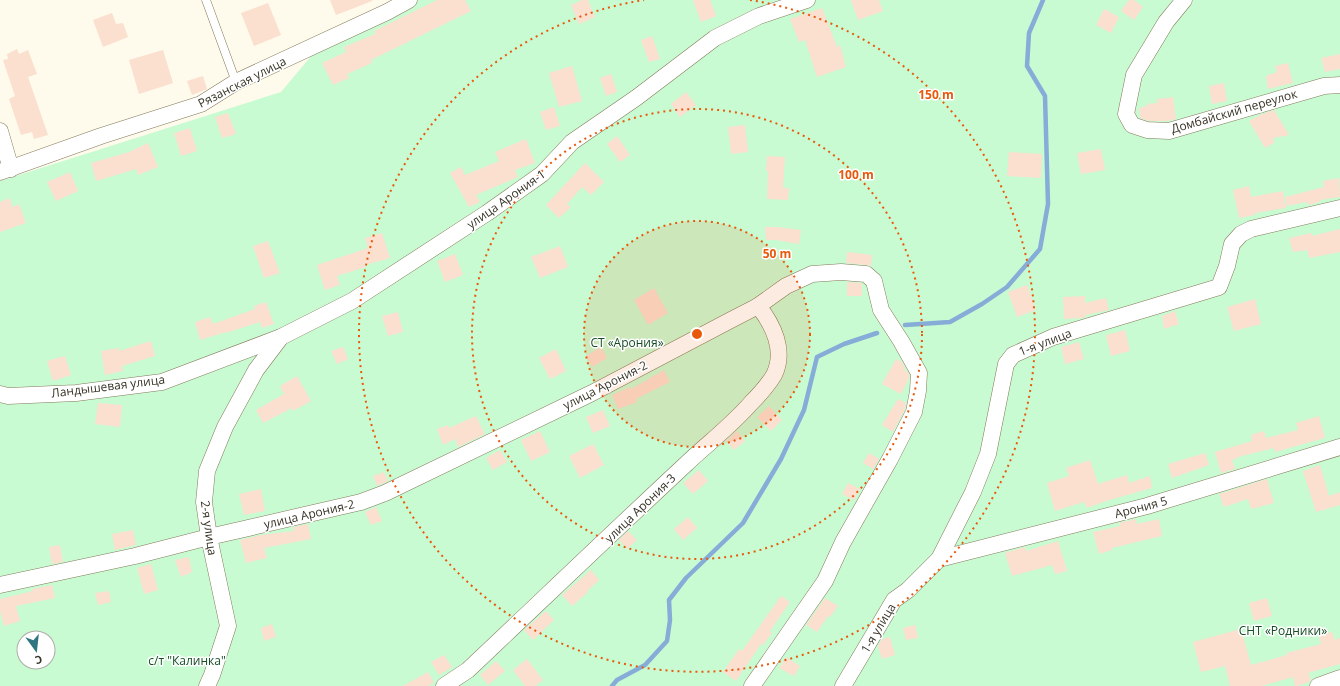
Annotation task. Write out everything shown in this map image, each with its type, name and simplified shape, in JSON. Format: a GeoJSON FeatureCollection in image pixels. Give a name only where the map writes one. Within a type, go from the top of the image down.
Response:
{"type":"FeatureCollection","features":[{"type":"Feature","properties":{"kind":"street","name":"Рязанская улица"},"geometry":{"type":"LineString","coordinates":[[6,171],[101,136],[201,104],[236,82],[387,12],[409,0]]}},
{"type":"Feature","properties":{"kind":"street","name":"улица Арония-1"},"geometry":{"type":"LineString","coordinates":[[281,337],[352,301],[487,213],[542,174],[572,142],[636,98],[715,38],[759,16],[807,0]]}},
{"type":"Feature","properties":{"kind":"street","name":"Домбайский переулок"},"geometry":{"type":"LineString","coordinates":[[1184,0],[1166,22],[1134,75],[1126,114],[1132,125],[1147,130],[1168,131],[1324,86],[1340,85]]}},
{"type":"Feature","properties":{"kind":"street"},"geometry":{"type":"LineString","coordinates":[[0,131],[6,171]]}},
{"type":"Feature","properties":{"kind":"street","name":"1-я улица"},"geometry":{"type":"LineString","coordinates":[[843,686],[894,600],[908,590],[939,559],[973,492],[988,454],[1006,364],[1013,354],[1053,337],[1219,287],[1232,244],[1241,234],[1251,229],[1340,208]]}},
{"type":"Feature","properties":{"kind":"street","name":"улица Арония-2"},"geometry":{"type":"LineString","coordinates":[[0,585],[135,556],[209,537],[361,502],[385,493],[592,393],[758,306],[786,286],[812,274],[841,272],[866,274],[874,281],[881,310],[919,373],[918,391],[914,412],[890,459],[856,517],[825,581],[752,686]]}},
{"type":"Feature","properties":{"kind":"street","name":"улица Арония-3"},"geometry":{"type":"LineString","coordinates":[[444,686],[468,670],[686,463],[735,421],[760,394],[774,374],[779,355],[775,332],[767,317],[758,306]]}},
{"type":"Feature","properties":{"kind":"street","name":"Ландышевая улица"},"geometry":{"type":"LineString","coordinates":[[0,394],[8,396],[76,393],[162,382],[281,337]]}},
{"type":"Feature","properties":{"kind":"street","name":"2-я улица"},"geometry":{"type":"LineString","coordinates":[[207,686],[228,626],[209,537],[204,502],[207,471],[225,427],[256,370],[281,337]]}},
{"type":"Feature","properties":{"kind":"street","name":"Арония 5"},"geometry":{"type":"LineString","coordinates":[[939,559],[1147,506],[1340,447]]}},
{"type":"Feature","properties":{"kind":"street"},"geometry":{"type":"LineString","coordinates":[[1318,686],[1340,678]]}},
{"type":"Feature","properties":{"kind":"lane"},"geometry":{"type":"LineString","coordinates":[[206,0],[236,82]]}},
{"type":"Feature","properties":{"kind":"green space","name":"СТ «Арония»"},"geometry":{"type":"Polygon","coordinates":[[[403,0],[1340,0],[1340,686],[0,686],[0,181],[281,92],[328,36],[403,0]]]}},
{"type":"Feature","properties":{"kind":"building"},"geometry":{"type":"Polygon","coordinates":[[[330,0],[372,0],[372,1],[336,15],[330,0]]]}},
{"type":"Feature","properties":{"kind":"building"},"geometry":{"type":"Polygon","coordinates":[[[437,0],[465,0],[471,11],[371,60],[372,63],[347,74],[349,78],[333,85],[322,63],[346,52],[344,47],[375,34],[374,31],[437,0]]]}},
{"type":"Feature","properties":{"kind":"building"},"geometry":{"type":"Polygon","coordinates":[[[582,0],[588,0],[595,17],[579,24],[571,5],[582,0]]]}},
{"type":"Feature","properties":{"kind":"building"},"geometry":{"type":"Polygon","coordinates":[[[693,0],[710,0],[716,16],[701,22],[693,0]]]}},
{"type":"Feature","properties":{"kind":"building"},"geometry":{"type":"Polygon","coordinates":[[[851,0],[879,0],[883,11],[858,20],[851,0]]]}},
{"type":"Feature","properties":{"kind":"building"},"geometry":{"type":"Polygon","coordinates":[[[1129,0],[1134,0],[1143,7],[1134,20],[1121,11],[1129,0]]]}},
{"type":"Feature","properties":{"kind":"building"},"geometry":{"type":"Polygon","coordinates":[[[268,3],[281,35],[254,46],[241,13],[268,3]]]}},
{"type":"Feature","properties":{"kind":"building"},"geometry":{"type":"Polygon","coordinates":[[[822,8],[837,47],[840,45],[846,67],[817,77],[805,40],[799,42],[790,19],[822,8]]]}},
{"type":"Feature","properties":{"kind":"building"},"geometry":{"type":"Polygon","coordinates":[[[1104,9],[1119,17],[1111,33],[1096,25],[1104,9]]]}},
{"type":"Feature","properties":{"kind":"building"},"geometry":{"type":"Polygon","coordinates":[[[112,13],[116,24],[123,23],[128,37],[103,47],[93,20],[112,13]]]}},
{"type":"Feature","properties":{"kind":"building"},"geometry":{"type":"Polygon","coordinates":[[[652,36],[660,59],[649,62],[641,40],[652,36]]]}},
{"type":"Feature","properties":{"kind":"building"},"geometry":{"type":"Polygon","coordinates":[[[17,49],[19,54],[28,50],[37,74],[28,77],[48,135],[34,139],[32,132],[21,135],[9,99],[15,96],[3,60],[8,59],[7,54],[17,49]]]}},
{"type":"Feature","properties":{"kind":"building"},"geometry":{"type":"Polygon","coordinates":[[[163,50],[173,83],[139,94],[129,60],[163,50]]]}},
{"type":"Feature","properties":{"kind":"building"},"geometry":{"type":"Polygon","coordinates":[[[1340,54],[1340,69],[1325,72],[1321,58],[1340,54]]]}},
{"type":"Feature","properties":{"kind":"building"},"geometry":{"type":"Polygon","coordinates":[[[1288,63],[1293,83],[1268,89],[1266,76],[1277,72],[1275,66],[1288,63]]]}},
{"type":"Feature","properties":{"kind":"building"},"geometry":{"type":"Polygon","coordinates":[[[572,66],[582,101],[559,107],[549,73],[572,66]]]}},
{"type":"Feature","properties":{"kind":"building"},"geometry":{"type":"Polygon","coordinates":[[[611,74],[617,92],[606,96],[600,78],[611,74]]]}},
{"type":"Feature","properties":{"kind":"building"},"geometry":{"type":"Polygon","coordinates":[[[203,76],[207,89],[192,95],[187,81],[203,76]]]}},
{"type":"Feature","properties":{"kind":"building"},"geometry":{"type":"Polygon","coordinates":[[[1224,83],[1227,101],[1212,104],[1209,86],[1224,83]]]}},
{"type":"Feature","properties":{"kind":"building"},"geometry":{"type":"Polygon","coordinates":[[[686,92],[696,105],[680,117],[671,104],[686,92]]]}},
{"type":"Feature","properties":{"kind":"building"},"geometry":{"type":"Polygon","coordinates":[[[1173,97],[1176,119],[1168,121],[1149,121],[1140,118],[1139,108],[1147,106],[1147,104],[1157,103],[1157,99],[1173,97]]]}},
{"type":"Feature","properties":{"kind":"building"},"geometry":{"type":"Polygon","coordinates":[[[554,107],[560,126],[546,130],[540,112],[554,107]]]}},
{"type":"Feature","properties":{"kind":"building"},"geometry":{"type":"Polygon","coordinates":[[[1274,110],[1289,135],[1273,138],[1274,143],[1265,148],[1249,121],[1274,110]]]}},
{"type":"Feature","properties":{"kind":"building"},"geometry":{"type":"Polygon","coordinates":[[[228,113],[236,134],[222,138],[215,117],[228,113]]]}},
{"type":"Feature","properties":{"kind":"building"},"geometry":{"type":"Polygon","coordinates":[[[745,125],[748,152],[731,154],[728,127],[745,125]]]}},
{"type":"Feature","properties":{"kind":"building"},"geometry":{"type":"Polygon","coordinates":[[[190,128],[197,151],[181,156],[174,133],[190,128]]]}},
{"type":"Feature","properties":{"kind":"building"},"geometry":{"type":"Polygon","coordinates":[[[617,136],[630,155],[620,162],[607,144],[617,136]]]}},
{"type":"Feature","properties":{"kind":"building"},"geometry":{"type":"Polygon","coordinates":[[[526,139],[535,163],[515,170],[518,177],[476,195],[480,202],[469,207],[450,173],[461,167],[465,175],[499,161],[495,152],[526,139]]]}},
{"type":"Feature","properties":{"kind":"building"},"geometry":{"type":"Polygon","coordinates":[[[148,143],[158,167],[138,175],[136,169],[96,181],[91,163],[129,152],[148,143]]]}},
{"type":"Feature","properties":{"kind":"building"},"geometry":{"type":"Polygon","coordinates":[[[1101,149],[1105,170],[1081,174],[1077,153],[1101,149]]]}},
{"type":"Feature","properties":{"kind":"building"},"geometry":{"type":"Polygon","coordinates":[[[1009,152],[1042,154],[1041,178],[1007,176],[1009,152]]]}},
{"type":"Feature","properties":{"kind":"building"},"geometry":{"type":"Polygon","coordinates":[[[767,156],[785,157],[783,188],[789,188],[788,200],[767,199],[767,156]]]}},
{"type":"Feature","properties":{"kind":"building"},"geometry":{"type":"Polygon","coordinates":[[[585,163],[604,182],[591,195],[582,187],[567,204],[571,207],[559,218],[546,205],[585,163]]]}},
{"type":"Feature","properties":{"kind":"building"},"geometry":{"type":"Polygon","coordinates":[[[70,172],[78,191],[56,201],[47,182],[70,172]]]}},
{"type":"Feature","properties":{"kind":"building"},"geometry":{"type":"Polygon","coordinates":[[[1339,178],[1340,197],[1320,200],[1320,202],[1308,205],[1307,202],[1287,206],[1285,197],[1324,187],[1323,181],[1339,178]]]}},
{"type":"Feature","properties":{"kind":"building"},"geometry":{"type":"Polygon","coordinates":[[[1249,186],[1251,197],[1283,191],[1286,208],[1255,213],[1255,215],[1239,218],[1233,190],[1249,186]]]}},
{"type":"Feature","properties":{"kind":"building"},"geometry":{"type":"Polygon","coordinates":[[[10,198],[12,207],[19,204],[26,223],[0,232],[0,202],[10,198]]]}},
{"type":"Feature","properties":{"kind":"building"},"geometry":{"type":"Polygon","coordinates":[[[765,227],[801,230],[799,244],[776,240],[766,240],[765,227]]]}},
{"type":"Feature","properties":{"kind":"building"},"geometry":{"type":"Polygon","coordinates":[[[1340,229],[1340,252],[1309,258],[1307,250],[1293,252],[1289,238],[1312,233],[1312,236],[1340,229]]]}},
{"type":"Feature","properties":{"kind":"building"},"geometry":{"type":"Polygon","coordinates":[[[382,233],[390,258],[365,265],[366,267],[337,276],[340,285],[325,290],[317,265],[368,248],[365,238],[382,233]]]}},
{"type":"Feature","properties":{"kind":"building"},"geometry":{"type":"Polygon","coordinates":[[[268,241],[280,273],[264,278],[253,246],[268,241]]]}},
{"type":"Feature","properties":{"kind":"building"},"geometry":{"type":"Polygon","coordinates":[[[560,246],[568,267],[540,278],[531,257],[560,246]]]}},
{"type":"Feature","properties":{"kind":"building"},"geometry":{"type":"Polygon","coordinates":[[[847,252],[872,255],[871,266],[846,263],[847,252]]]}},
{"type":"Feature","properties":{"kind":"building"},"geometry":{"type":"Polygon","coordinates":[[[455,254],[463,275],[445,282],[437,261],[455,254]]]}},
{"type":"Feature","properties":{"kind":"building"},"geometry":{"type":"Polygon","coordinates":[[[847,282],[862,283],[862,296],[847,296],[847,282]]]}},
{"type":"Feature","properties":{"kind":"building"},"geometry":{"type":"Polygon","coordinates":[[[1027,285],[1036,310],[1017,317],[1008,292],[1027,285]]]}},
{"type":"Feature","properties":{"kind":"building"},"geometry":{"type":"Polygon","coordinates":[[[654,288],[668,313],[648,325],[634,300],[654,288]]]}},
{"type":"Feature","properties":{"kind":"building"},"geometry":{"type":"Polygon","coordinates":[[[1085,296],[1085,303],[1106,298],[1109,310],[1086,315],[1086,317],[1082,318],[1064,319],[1063,297],[1085,296]]]}},
{"type":"Feature","properties":{"kind":"building"},"geometry":{"type":"Polygon","coordinates":[[[1255,299],[1261,324],[1234,331],[1227,307],[1255,299]]]}},
{"type":"Feature","properties":{"kind":"building"},"geometry":{"type":"Polygon","coordinates":[[[266,302],[274,324],[262,328],[260,322],[200,340],[195,322],[210,317],[213,324],[255,309],[254,306],[266,302]]]}},
{"type":"Feature","properties":{"kind":"building"},"geometry":{"type":"Polygon","coordinates":[[[1175,311],[1179,324],[1164,329],[1162,316],[1175,311]]]}},
{"type":"Feature","properties":{"kind":"building"},"geometry":{"type":"Polygon","coordinates":[[[398,312],[403,332],[388,336],[382,316],[398,312]]]}},
{"type":"Feature","properties":{"kind":"building"},"geometry":{"type":"Polygon","coordinates":[[[1125,330],[1130,351],[1111,356],[1106,335],[1125,330]]]}},
{"type":"Feature","properties":{"kind":"building"},"geometry":{"type":"Polygon","coordinates":[[[151,341],[155,356],[122,366],[123,371],[105,375],[101,351],[119,348],[119,351],[151,341]]]}},
{"type":"Feature","properties":{"kind":"building"},"geometry":{"type":"Polygon","coordinates":[[[1079,342],[1084,359],[1065,364],[1061,347],[1079,342]]]}},
{"type":"Feature","properties":{"kind":"building"},"geometry":{"type":"Polygon","coordinates":[[[343,347],[348,359],[337,364],[331,351],[343,347]]]}},
{"type":"Feature","properties":{"kind":"building"},"geometry":{"type":"Polygon","coordinates":[[[601,347],[607,358],[592,367],[586,356],[601,347]]]}},
{"type":"Feature","properties":{"kind":"building"},"geometry":{"type":"Polygon","coordinates":[[[556,349],[566,371],[550,379],[539,358],[556,349]]]}},
{"type":"Feature","properties":{"kind":"building"},"geometry":{"type":"Polygon","coordinates":[[[65,356],[71,375],[53,381],[47,361],[65,356]]]}},
{"type":"Feature","properties":{"kind":"building"},"geometry":{"type":"Polygon","coordinates":[[[896,359],[902,362],[905,368],[904,370],[908,372],[909,375],[901,394],[882,384],[896,359]]]}},
{"type":"Feature","properties":{"kind":"building"},"geometry":{"type":"Polygon","coordinates":[[[664,370],[670,382],[636,399],[637,402],[618,409],[612,395],[630,387],[631,389],[664,370]]]}},
{"type":"Feature","properties":{"kind":"building"},"geometry":{"type":"Polygon","coordinates":[[[297,376],[311,401],[293,411],[292,408],[263,423],[256,410],[284,394],[280,386],[297,376]]]}},
{"type":"Feature","properties":{"kind":"building"},"geometry":{"type":"Polygon","coordinates":[[[898,399],[906,403],[905,409],[893,432],[882,425],[898,399]]]}},
{"type":"Feature","properties":{"kind":"building"},"geometry":{"type":"Polygon","coordinates":[[[98,403],[122,405],[120,427],[95,424],[98,403]]]}},
{"type":"Feature","properties":{"kind":"building"},"geometry":{"type":"Polygon","coordinates":[[[769,406],[782,420],[771,431],[757,417],[769,406]]]}},
{"type":"Feature","properties":{"kind":"building"},"geometry":{"type":"Polygon","coordinates":[[[603,410],[610,426],[593,433],[586,417],[603,410]]]}},
{"type":"Feature","properties":{"kind":"building"},"geometry":{"type":"Polygon","coordinates":[[[476,416],[485,434],[458,447],[455,439],[443,445],[437,429],[448,425],[449,428],[476,416]]]}},
{"type":"Feature","properties":{"kind":"building"},"geometry":{"type":"Polygon","coordinates":[[[1319,416],[1325,438],[1275,452],[1274,448],[1238,457],[1232,460],[1235,469],[1221,473],[1215,452],[1252,441],[1251,435],[1264,431],[1266,438],[1298,430],[1296,423],[1319,416]]]}},
{"type":"Feature","properties":{"kind":"building"},"geometry":{"type":"Polygon","coordinates":[[[540,431],[550,452],[531,461],[521,440],[540,431]]]}},
{"type":"Feature","properties":{"kind":"building"},"geometry":{"type":"Polygon","coordinates":[[[737,431],[745,441],[734,450],[726,441],[737,431]]]}},
{"type":"Feature","properties":{"kind":"building"},"geometry":{"type":"Polygon","coordinates":[[[593,444],[604,465],[580,478],[569,456],[593,444]]]}},
{"type":"Feature","properties":{"kind":"building"},"geometry":{"type":"Polygon","coordinates":[[[500,450],[507,462],[493,470],[486,458],[500,450]]]}},
{"type":"Feature","properties":{"kind":"building"},"geometry":{"type":"Polygon","coordinates":[[[869,453],[879,459],[873,469],[863,463],[869,453]]]}},
{"type":"Feature","properties":{"kind":"building"},"geometry":{"type":"Polygon","coordinates":[[[1205,453],[1209,465],[1172,478],[1168,464],[1205,453]]]}},
{"type":"Feature","properties":{"kind":"building"},"geometry":{"type":"Polygon","coordinates":[[[1090,460],[1098,484],[1127,475],[1129,483],[1150,476],[1152,488],[1087,508],[1084,502],[1055,511],[1047,483],[1069,476],[1066,468],[1090,460]]]}},
{"type":"Feature","properties":{"kind":"building"},"geometry":{"type":"Polygon","coordinates":[[[1320,465],[1329,496],[1340,492],[1340,505],[1316,512],[1303,471],[1320,465]]]}},
{"type":"Feature","properties":{"kind":"building"},"geometry":{"type":"Polygon","coordinates":[[[699,470],[708,481],[693,494],[683,483],[699,470]]]}},
{"type":"Feature","properties":{"kind":"building"},"geometry":{"type":"Polygon","coordinates":[[[384,472],[388,481],[377,486],[373,476],[384,472]]]}},
{"type":"Feature","properties":{"kind":"building"},"geometry":{"type":"Polygon","coordinates":[[[1267,479],[1274,503],[1251,509],[1248,499],[1224,507],[1219,494],[1267,479]]]}},
{"type":"Feature","properties":{"kind":"building"},"geometry":{"type":"Polygon","coordinates":[[[848,483],[860,489],[854,500],[842,494],[848,483]]]}},
{"type":"Feature","properties":{"kind":"building"},"geometry":{"type":"Polygon","coordinates":[[[261,489],[265,511],[244,515],[239,494],[261,489]]]}},
{"type":"Feature","properties":{"kind":"building"},"geometry":{"type":"Polygon","coordinates":[[[376,507],[382,521],[371,525],[365,512],[376,507]]]}},
{"type":"Feature","properties":{"kind":"building"},"geometry":{"type":"Polygon","coordinates":[[[688,517],[697,528],[683,540],[674,529],[688,517]]]}},
{"type":"Feature","properties":{"kind":"building"},"geometry":{"type":"Polygon","coordinates":[[[1136,519],[1137,524],[1159,519],[1162,536],[1112,548],[1112,550],[1099,554],[1093,532],[1120,526],[1119,523],[1136,519]]]}},
{"type":"Feature","properties":{"kind":"building"},"geometry":{"type":"Polygon","coordinates":[[[308,524],[311,539],[264,548],[267,558],[246,563],[240,540],[261,535],[294,531],[293,527],[308,524]]]}},
{"type":"Feature","properties":{"kind":"building"},"geometry":{"type":"Polygon","coordinates":[[[133,530],[136,545],[115,550],[112,534],[133,530]]]}},
{"type":"Feature","properties":{"kind":"building"},"geometry":{"type":"Polygon","coordinates":[[[628,531],[637,540],[627,549],[619,540],[628,531]]]}},
{"type":"Feature","properties":{"kind":"building"},"geometry":{"type":"Polygon","coordinates":[[[1058,541],[1067,571],[1055,574],[1052,565],[1012,576],[1005,553],[1025,547],[1026,551],[1058,541]]]}},
{"type":"Feature","properties":{"kind":"building"},"geometry":{"type":"Polygon","coordinates":[[[60,545],[63,562],[52,564],[49,547],[60,545]]]}},
{"type":"Feature","properties":{"kind":"building"},"geometry":{"type":"Polygon","coordinates":[[[189,557],[192,572],[181,577],[175,560],[189,557]]]}},
{"type":"Feature","properties":{"kind":"building"},"geometry":{"type":"Polygon","coordinates":[[[151,564],[158,590],[144,594],[137,568],[151,564]]]}},
{"type":"Feature","properties":{"kind":"building"},"geometry":{"type":"Polygon","coordinates":[[[591,570],[599,580],[572,606],[562,595],[591,570]]]}},
{"type":"Feature","properties":{"kind":"building"},"geometry":{"type":"Polygon","coordinates":[[[52,585],[55,598],[16,606],[20,621],[4,626],[0,611],[0,599],[33,591],[32,589],[52,585]]]}},
{"type":"Feature","properties":{"kind":"building"},"geometry":{"type":"Polygon","coordinates":[[[109,591],[111,602],[98,605],[95,593],[109,591]]]}},
{"type":"Feature","properties":{"kind":"building"},"geometry":{"type":"Polygon","coordinates":[[[781,596],[790,602],[770,631],[772,633],[763,645],[761,644],[736,681],[723,672],[739,649],[742,651],[781,596]]]}},
{"type":"Feature","properties":{"kind":"building"},"geometry":{"type":"Polygon","coordinates":[[[825,598],[838,606],[830,617],[828,616],[817,632],[806,625],[825,598]]]}},
{"type":"Feature","properties":{"kind":"building"},"geometry":{"type":"Polygon","coordinates":[[[1267,598],[1272,616],[1254,621],[1249,603],[1267,598]]]}},
{"type":"Feature","properties":{"kind":"building"},"geometry":{"type":"Polygon","coordinates":[[[546,611],[554,620],[533,640],[524,630],[546,611]]]}},
{"type":"Feature","properties":{"kind":"building"},"geometry":{"type":"Polygon","coordinates":[[[272,624],[276,637],[264,641],[261,628],[272,624]]]}},
{"type":"Feature","properties":{"kind":"building"},"geometry":{"type":"Polygon","coordinates":[[[915,625],[918,638],[906,640],[903,628],[915,625]]]}},
{"type":"Feature","properties":{"kind":"building"},"geometry":{"type":"Polygon","coordinates":[[[1241,629],[1251,665],[1287,655],[1286,653],[1321,644],[1319,635],[1332,632],[1335,640],[1340,638],[1340,664],[1308,673],[1311,680],[1297,686],[1295,686],[1293,677],[1262,686],[1230,686],[1225,666],[1201,672],[1193,642],[1241,629]]]}},
{"type":"Feature","properties":{"kind":"building"},"geometry":{"type":"Polygon","coordinates":[[[890,637],[895,655],[882,659],[878,646],[882,639],[890,637]]]}},
{"type":"Feature","properties":{"kind":"building"},"geometry":{"type":"Polygon","coordinates":[[[444,655],[452,667],[439,675],[431,662],[444,655]]]}},
{"type":"Feature","properties":{"kind":"building"},"geometry":{"type":"Polygon","coordinates":[[[786,657],[800,666],[794,676],[779,668],[786,657]]]}},
{"type":"Feature","properties":{"kind":"building"},"geometry":{"type":"Polygon","coordinates":[[[527,659],[543,680],[535,686],[525,686],[513,670],[527,659]]]}},
{"type":"Feature","properties":{"kind":"building"},"geometry":{"type":"Polygon","coordinates":[[[496,661],[505,671],[488,685],[480,675],[496,661]]]}},
{"type":"Feature","properties":{"kind":"building"},"geometry":{"type":"Polygon","coordinates":[[[428,672],[434,682],[428,686],[403,686],[428,672]]]}},
{"type":"Feature","properties":{"kind":"waterway"},"geometry":{"type":"LineString","coordinates":[[905,325],[950,322],[982,304],[1007,287],[1040,249],[1048,204],[1045,96],[1027,66],[1029,33],[1043,0]]}},
{"type":"Feature","properties":{"kind":"waterway"},"geometry":{"type":"LineString","coordinates":[[612,686],[617,680],[645,665],[667,641],[670,620],[669,600],[686,578],[743,523],[781,459],[804,410],[817,357],[844,344],[877,333]]}},
{"type":"Feature","properties":{"kind":"park label","name":"СНТ «Родники»"},"geometry":{"type":"Point","coordinates":[1283,630]}},
{"type":"Feature","properties":{"kind":"park label","name":"с/т \"Калинка\""},"geometry":{"type":"Point","coordinates":[187,660]}}]}
